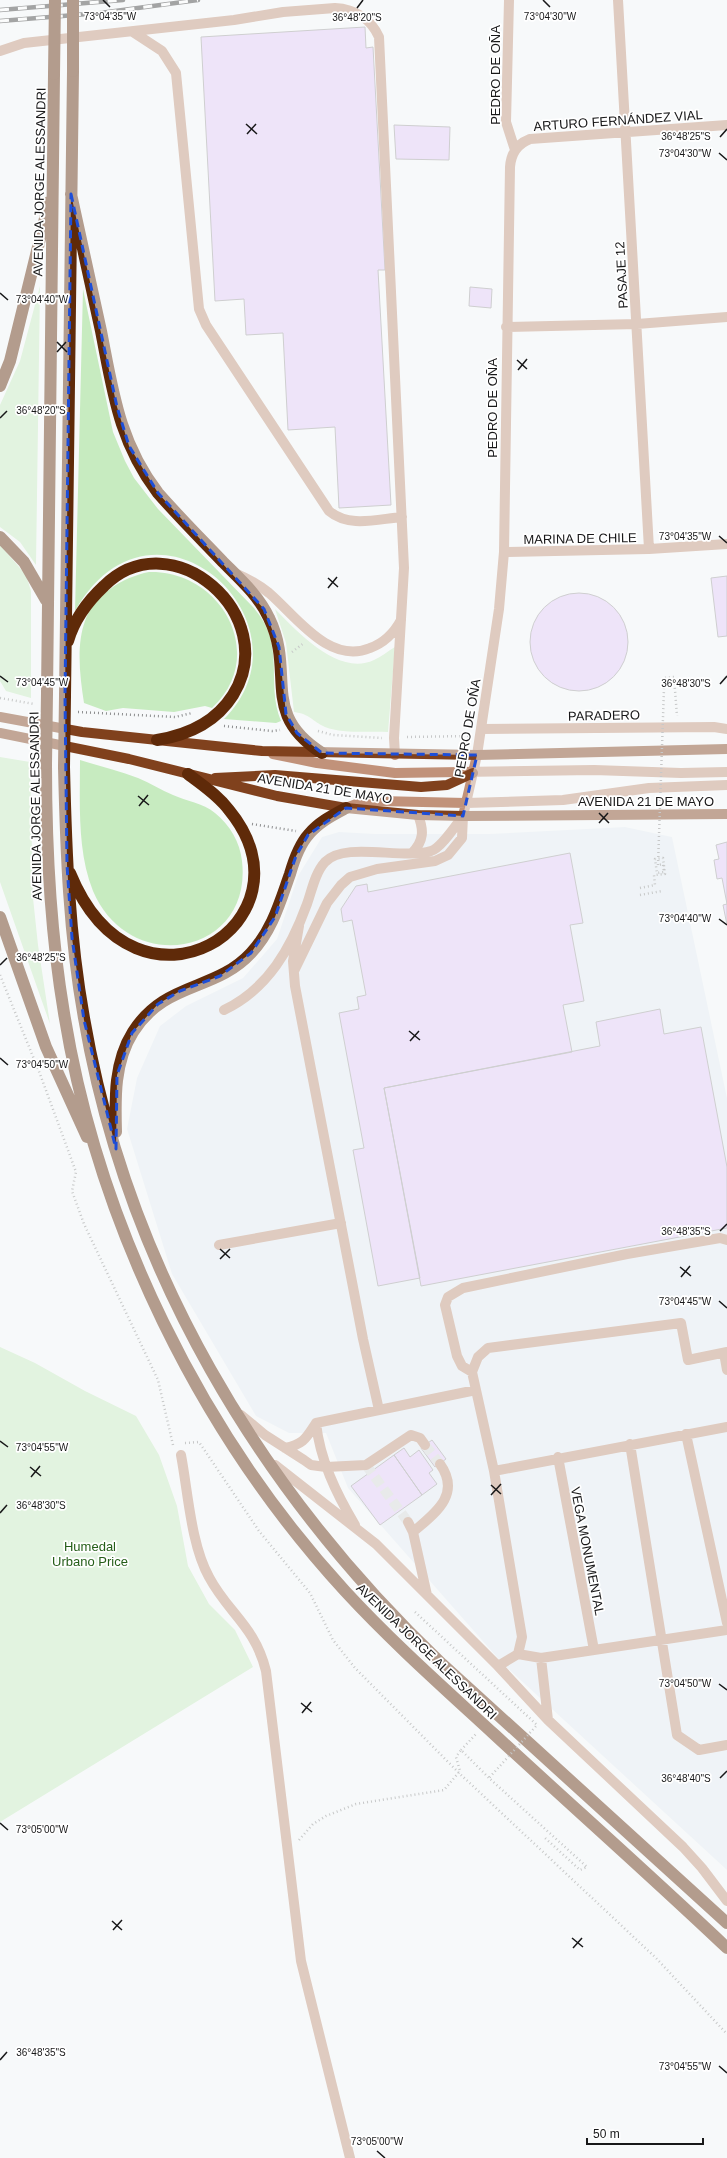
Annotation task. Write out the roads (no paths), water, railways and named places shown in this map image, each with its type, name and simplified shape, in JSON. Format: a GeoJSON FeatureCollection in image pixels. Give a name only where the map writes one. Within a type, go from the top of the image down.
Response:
{"type":"FeatureCollection","features":[{"type":"Feature","properties":{"kind":"highway","name":"AVENIDA JORGE ALESSANDRI"},"geometry":{"type":"LineString","coordinates":[[55,0],[46,764],[47,863],[56,965],[74,1067],[101,1165],[131,1249],[163,1323],[202,1393],[254,1476],[281,1514],[344,1589],[414,1661],[727,1948]]}},
{"type":"Feature","properties":{"kind":"highway","name":"AVENIDA JORGE ALESSANDRI"},"geometry":{"type":"LineString","coordinates":[[73,0],[64,767],[67,865],[72,938],[84,1020],[100,1091],[116,1149],[141,1222],[161,1271],[199,1350],[231,1406],[260,1452],[315,1526],[400,1624],[727,1923]]}},
{"type":"Feature","properties":{"kind":"highway"},"geometry":{"type":"LineString","coordinates":[[0,386],[10,361],[54,183]]}},
{"type":"Feature","properties":{"kind":"highway"},"geometry":{"type":"LineString","coordinates":[[71,194],[117,407],[129,446],[147,479],[158,493],[257,598],[270,619],[275,633],[281,662],[284,704],[291,725],[303,740],[322,753]]}},
{"type":"Feature","properties":{"kind":"highway"},"geometry":{"type":"LineString","coordinates":[[0,537],[24,562],[41,588],[48,605]]}},
{"type":"Feature","properties":{"kind":"highway"},"geometry":{"type":"LineString","coordinates":[[66,650],[76,622],[85,607],[114,577],[131,568],[152,563],[176,566],[201,577],[222,594],[238,618],[245,640],[244,664],[236,689],[226,705],[213,718],[178,737],[157,740]]}},
{"type":"Feature","properties":{"kind":"highway"},"geometry":{"type":"LineString","coordinates":[[67,865],[90,909],[106,929],[116,937],[147,953],[158,955],[181,954],[206,946],[223,935],[237,921],[251,899],[254,886],[254,861],[245,834],[238,822],[219,798],[188,774]]}},
{"type":"Feature","properties":{"kind":"highway"},"geometry":{"type":"LineString","coordinates":[[116,1149],[117,1075],[126,1045],[132,1033],[148,1012],[158,1004],[180,991],[220,976],[241,963],[251,953],[260,942],[275,917],[296,856],[308,835],[315,827],[346,808]]}},
{"type":"Feature","properties":{"kind":"highway"},"geometry":{"type":"LineString","coordinates":[[0,916],[46,1047],[68,1100],[101,1165]]}},
{"type":"Feature","properties":{"kind":"main road","name":"AVENIDA 21 DE MAYO"},"geometry":{"type":"LineString","coordinates":[[0,717],[51,727],[262,751],[395,755],[477,755],[727,749]]}},
{"type":"Feature","properties":{"kind":"main road","name":"AVENIDA 21 DE MAYO"},"geometry":{"type":"LineString","coordinates":[[0,733],[102,753],[264,793],[346,808],[418,815],[463,816],[727,814]]}},
{"type":"Feature","properties":{"kind":"main road"},"geometry":{"type":"LineString","coordinates":[[207,778],[275,775],[421,787],[447,785],[473,773]]}},
{"type":"Feature","properties":{"kind":"street","name":"PEDRO DE OÑA"},"geometry":{"type":"LineString","coordinates":[[294,971],[327,902],[341,885],[350,877],[362,873],[435,861],[448,855],[462,838],[463,816],[477,755],[499,609],[504,552],[506,327],[510,167],[514,150],[506,122],[509,0]]}},
{"type":"Feature","properties":{"kind":"street","name":"PASAJE 12"},"geometry":{"type":"LineString","coordinates":[[618,0],[649,549]]}},
{"type":"Feature","properties":{"kind":"street"},"geometry":{"type":"LineString","coordinates":[[0,50],[24,43],[234,20],[283,12],[335,8],[344,8],[359,14],[375,26],[379,37],[404,576],[394,738],[395,755]]}},
{"type":"Feature","properties":{"kind":"street"},"geometry":{"type":"LineString","coordinates":[[133,32],[162,51],[176,73],[199,309],[206,324],[329,511],[337,518],[349,522],[402,517]]}},
{"type":"Feature","properties":{"kind":"street","name":"ARTURO FERNÁNDEZ VIAL"},"geometry":{"type":"LineString","coordinates":[[514,150],[530,138],[727,125]]}},
{"type":"Feature","properties":{"kind":"street"},"geometry":{"type":"LineString","coordinates":[[506,327],[637,324],[727,317]]}},
{"type":"Feature","properties":{"kind":"street","name":"MARINA DE CHILE"},"geometry":{"type":"LineString","coordinates":[[504,552],[649,549],[727,544]]}},
{"type":"Feature","properties":{"kind":"street"},"geometry":{"type":"LineString","coordinates":[[234,572],[264,590],[313,635],[335,648],[347,651],[360,651],[383,642],[393,632],[401,620]]}},
{"type":"Feature","properties":{"kind":"street","name":"PARADERO"},"geometry":{"type":"LineString","coordinates":[[480,733],[652,727],[714,727],[727,729]]}},
{"type":"Feature","properties":{"kind":"street"},"geometry":{"type":"LineString","coordinates":[[262,751],[365,770],[425,774],[594,770],[681,773],[727,772]]}},
{"type":"Feature","properties":{"kind":"street"},"geometry":{"type":"LineString","coordinates":[[346,808],[359,803],[379,801],[466,803],[563,800],[648,788],[727,785]]}},
{"type":"Feature","properties":{"kind":"street"},"geometry":{"type":"LineString","coordinates":[[412,853],[420,846],[422,839],[421,824],[418,815]]}},
{"type":"Feature","properties":{"kind":"street"},"geometry":{"type":"LineString","coordinates":[[224,1010],[247,997],[266,981],[299,926],[319,871],[325,862],[334,854],[345,852],[412,853],[431,851],[438,846],[463,816]]}},
{"type":"Feature","properties":{"kind":"street"},"geometry":{"type":"LineString","coordinates":[[299,926],[293,961],[294,971],[363,1339],[379,1410]]}},
{"type":"Feature","properties":{"kind":"street"},"geometry":{"type":"LineString","coordinates":[[219,1244],[341,1223]]}},
{"type":"Feature","properties":{"kind":"street"},"geometry":{"type":"LineString","coordinates":[[472,1372],[462,1366],[457,1356],[446,1305],[448,1297],[462,1288],[627,1254],[720,1238],[727,1240]]}},
{"type":"Feature","properties":{"kind":"street"},"geometry":{"type":"LineString","coordinates":[[518,1654],[522,1637],[494,1470],[472,1372],[478,1357],[488,1348],[681,1322],[688,1360],[725,1352],[727,1370]]}},
{"type":"Feature","properties":{"kind":"street"},"geometry":{"type":"LineString","coordinates":[[285,1448],[298,1445],[306,1439],[316,1422],[476,1390]]}},
{"type":"Feature","properties":{"kind":"street"},"geometry":{"type":"LineString","coordinates":[[231,1406],[265,1435],[311,1465],[326,1467],[366,1465],[411,1435],[420,1438],[425,1444]]}},
{"type":"Feature","properties":{"kind":"street"},"geometry":{"type":"LineString","coordinates":[[316,1422],[326,1467],[340,1500],[357,1529]]}},
{"type":"Feature","properties":{"kind":"street"},"geometry":{"type":"LineString","coordinates":[[494,1470],[630,1444],[727,1428]]}},
{"type":"Feature","properties":{"kind":"street"},"geometry":{"type":"LineString","coordinates":[[686,1434],[727,1623]]}},
{"type":"Feature","properties":{"kind":"street"},"geometry":{"type":"LineString","coordinates":[[630,1444],[677,1735],[699,1750],[727,1745]]}},
{"type":"Feature","properties":{"kind":"street"},"geometry":{"type":"LineString","coordinates":[[260,1452],[306,1491],[376,1544],[498,1666],[548,1720],[683,1846],[727,1901]]}},
{"type":"Feature","properties":{"kind":"street"},"geometry":{"type":"LineString","coordinates":[[181,1455],[200,1559],[209,1578],[244,1623],[262,1655],[266,1670],[301,1961],[350,2158]]}},
{"type":"Feature","properties":{"kind":"street","name":"VEGA MONUMENTAL"},"geometry":{"type":"LineString","coordinates":[[558,1457],[594,1650]]}},
{"type":"Feature","properties":{"kind":"street"},"geometry":{"type":"LineString","coordinates":[[413,1532],[439,1510],[445,1501],[447,1480],[445,1471],[440,1464]]}},
{"type":"Feature","properties":{"kind":"street"},"geometry":{"type":"LineString","coordinates":[[408,1522],[413,1532],[427,1595]]}},
{"type":"Feature","properties":{"kind":"street"},"geometry":{"type":"LineString","coordinates":[[498,1666],[518,1654],[541,1658],[727,1630]]}},
{"type":"Feature","properties":{"kind":"street"},"geometry":{"type":"LineString","coordinates":[[541,1658],[548,1720]]}},
{"type":"Feature","properties":{"kind":"tunnel"},"geometry":{"type":"LineString","coordinates":[[425,1445],[440,1464]]}},
{"type":"Feature","properties":{"kind":"tunnel"},"geometry":{"type":"LineString","coordinates":[[366,1465],[408,1522]]}},
{"type":"Feature","properties":{"kind":"railway"},"geometry":{"type":"LineString","coordinates":[[0,10],[123,0]]}},
{"type":"Feature","properties":{"kind":"railway"},"geometry":{"type":"LineString","coordinates":[[0,21],[100,13],[198,0]]}},
{"type":"Feature","properties":{"kind":"park label","name":"Humedal Urbano Price"},"geometry":{"type":"Point","coordinates":[90,1554]}}]}
